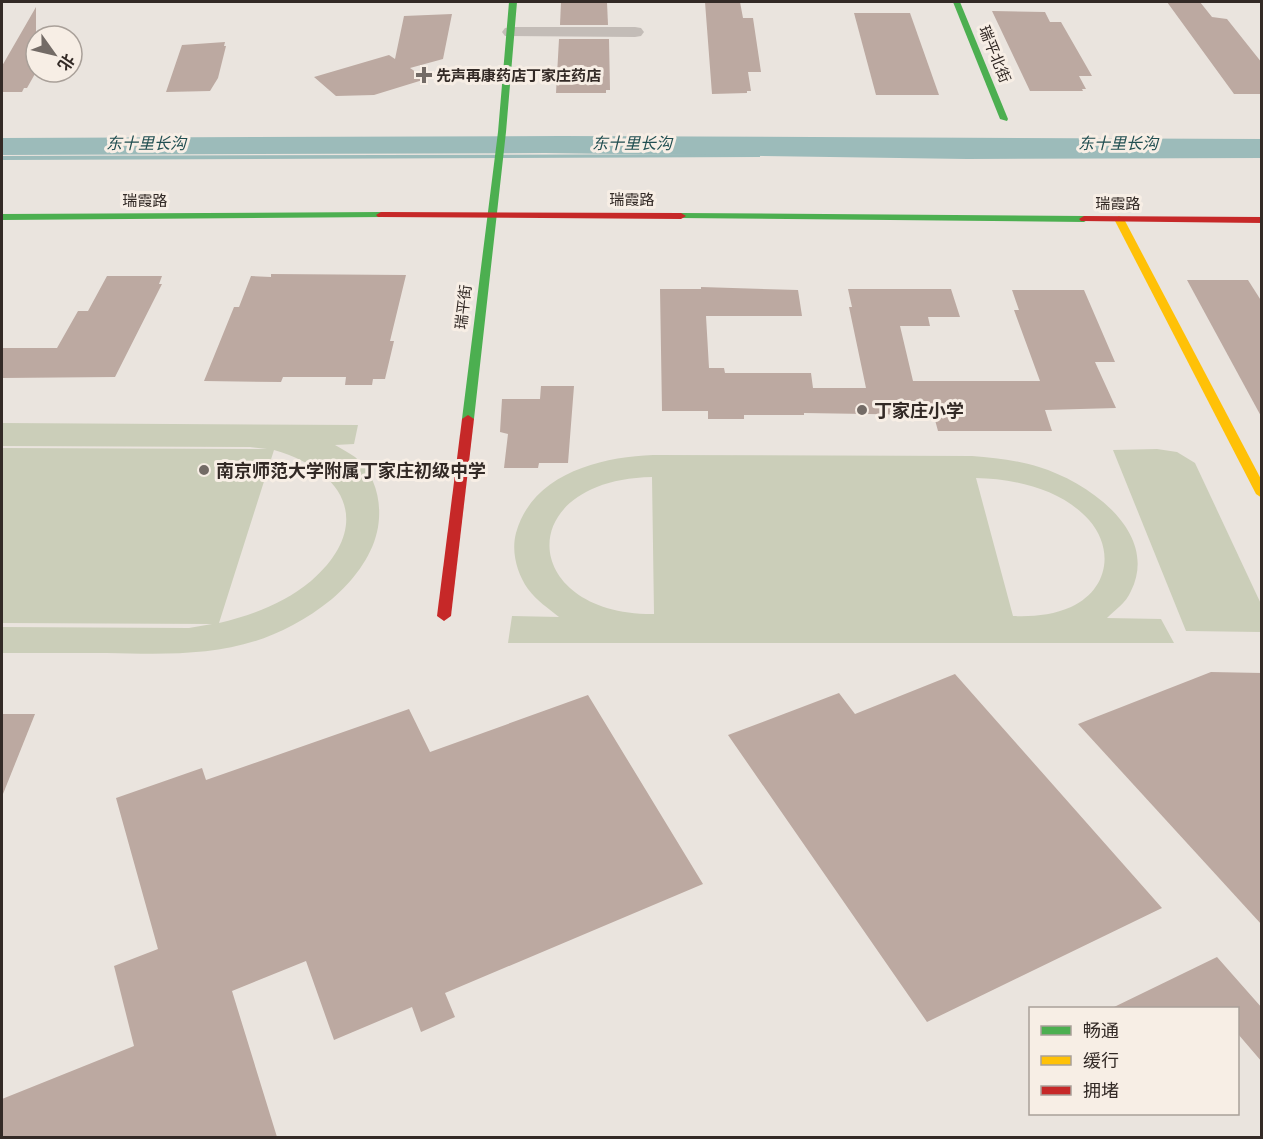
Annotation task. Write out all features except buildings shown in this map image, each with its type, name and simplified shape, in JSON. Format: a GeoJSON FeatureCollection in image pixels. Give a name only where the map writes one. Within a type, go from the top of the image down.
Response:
{"type":"FeatureCollection","features":[{"type":"Feature","properties":{"kind":"street","name":"瑞平街"},"geometry":{"type":"LineString","coordinates":[[444,616],[490,215],[502,132],[513,2]]}},
{"type":"Feature","properties":{"kind":"street","name":"瑞平北街"},"geometry":{"type":"LineString","coordinates":[[956,2],[1004,119]]}},
{"type":"Feature","properties":{"kind":"street"},"geometry":{"type":"LineString","coordinates":[[511,32],[635,32]]}},
{"type":"Feature","properties":{"kind":"street","name":"瑞霞路"},"geometry":{"type":"LineString","coordinates":[[2,217],[490,215],[1262,220]]}},
{"type":"Feature","properties":{"kind":"street"},"geometry":{"type":"LineString","coordinates":[[1119,219],[1262,494]]}},
{"type":"Feature","properties":{"kind":"green space"},"geometry":{"type":"Polygon","coordinates":[[[2,423],[358,425],[354,444],[335,445],[355,457],[369,473],[378,502],[377,532],[360,569],[332,599],[305,618],[279,632],[252,642],[197,652],[168,654],[2,653],[2,627],[189,628],[212,624],[2,623],[2,448],[267,449],[250,447],[2,446],[2,423]],[[274,450],[219,623],[268,607],[301,589],[330,560],[342,540],[346,521],[343,503],[334,486],[319,472],[299,459],[274,450]]]}},
{"type":"Feature","properties":{"kind":"green space"},"geometry":{"type":"Polygon","coordinates":[[[1157,449],[1177,452],[1195,463],[1261,604],[1261,632],[1186,631],[1113,450],[1157,449]]]}},
{"type":"Feature","properties":{"kind":"green space"},"geometry":{"type":"Polygon","coordinates":[[[653,455],[972,456],[1014,461],[1039,467],[1078,484],[1097,497],[1114,512],[1128,530],[1136,549],[1137,569],[1129,595],[1107,618],[1161,619],[1174,643],[508,643],[512,616],[559,617],[531,593],[518,569],[515,540],[524,513],[537,496],[552,483],[571,473],[591,465],[653,455]],[[652,477],[606,484],[574,500],[555,522],[550,547],[557,572],[577,593],[609,609],[654,614],[652,477]],[[976,478],[1013,616],[1057,612],[1083,600],[1100,580],[1104,568],[1102,544],[1089,520],[1078,509],[1051,493],[1007,481],[976,478]]]}},
{"type":"Feature","properties":{"kind":"water"},"geometry":{"type":"Polygon","coordinates":[[[562,136],[1261,139],[1262,158],[967,159],[545,153],[2,155],[2,138],[562,136]]]}},
{"type":"Feature","properties":{"kind":"waterway","name":"东十里长沟"},"geometry":{"type":"LineString","coordinates":[[2,158],[758,156]]}},
{"type":"Feature","properties":{"kind":"traffic: fast"},"geometry":{"type":"LineString","coordinates":[[468,419],[502,132],[513,2]]}},
{"type":"Feature","properties":{"kind":"traffic: fast"},"geometry":{"type":"LineString","coordinates":[[956,2],[1004,119]]}},
{"type":"Feature","properties":{"kind":"traffic: fast"},"geometry":{"type":"LineString","coordinates":[[2,217],[381,215]]}},
{"type":"Feature","properties":{"kind":"traffic: fast"},"geometry":{"type":"LineString","coordinates":[[681,216],[1084,219]]}},
{"type":"Feature","properties":{"kind":"traffic: slow"},"geometry":{"type":"LineString","coordinates":[[1119,219],[1262,494]]}},
{"type":"Feature","properties":{"kind":"traffic: jam"},"geometry":{"type":"LineString","coordinates":[[381,215],[681,216]]}},
{"type":"Feature","properties":{"kind":"traffic: jam"},"geometry":{"type":"LineString","coordinates":[[1084,219],[1262,220]]}},
{"type":"Feature","properties":{"kind":"traffic: jam"},"geometry":{"type":"LineString","coordinates":[[444,616],[468,419]]}},
{"type":"Feature","properties":{"kind":"place","name":"先声再康药店丁家庄药店"},"geometry":{"type":"Point","coordinates":[424,75]}},
{"type":"Feature","properties":{"kind":"place","name":"丁家庄小学"},"geometry":{"type":"Point","coordinates":[862,410]}},
{"type":"Feature","properties":{"kind":"place","name":"南京师范大学附属丁家庄初级中学"},"geometry":{"type":"Point","coordinates":[204,470]}}]}
